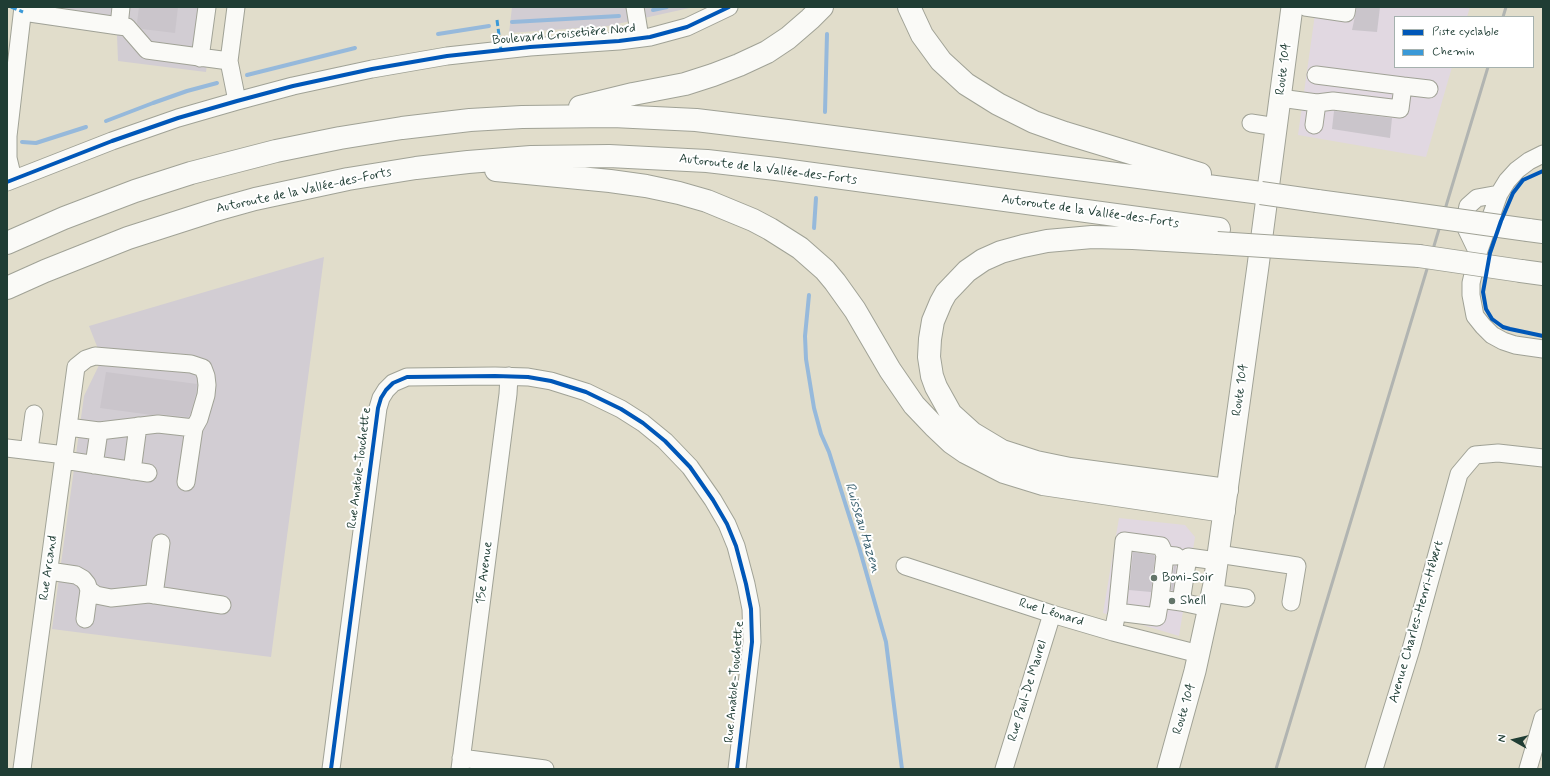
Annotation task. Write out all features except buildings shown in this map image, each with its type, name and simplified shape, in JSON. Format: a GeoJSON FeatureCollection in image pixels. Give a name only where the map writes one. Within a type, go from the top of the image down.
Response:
{"type":"FeatureCollection","features":[{"type":"Feature","properties":{"kind":"highway"},"geometry":{"type":"LineString","coordinates":[[545,117],[633,94],[684,84],[740,65],[776,46],[800,28],[822,7]]}},
{"type":"Feature","properties":{"kind":"highway"},"geometry":{"type":"LineString","coordinates":[[909,7],[922,36],[941,61],[966,84],[998,104],[1034,122],[1090,142],[1225,185],[1260,193],[1536,231]]}},
{"type":"Feature","properties":{"kind":"highway"},"geometry":{"type":"LineString","coordinates":[[7,243],[64,218],[135,191],[191,173],[270,152],[340,138],[402,128],[494,118],[613,116],[696,120],[1225,185]]}},
{"type":"Feature","properties":{"kind":"highway","name":"Autoroute de la Vallée-des-Forts"},"geometry":{"type":"LineString","coordinates":[[7,288],[86,254],[148,231],[212,211],[324,184],[441,165],[531,157],[582,156],[647,157],[700,161],[837,177],[1218,236],[1419,256],[1543,274]]}},
{"type":"Feature","properties":{"kind":"highway"},"geometry":{"type":"LineString","coordinates":[[441,165],[610,181],[646,186],[707,201],[753,220],[790,241],[813,258],[825,270],[855,310],[890,370],[914,405],[952,443],[965,452],[1004,472],[1043,484],[1226,500]]}},
{"type":"Feature","properties":{"kind":"highway"},"geometry":{"type":"LineString","coordinates":[[1218,236],[1133,238],[1092,237],[1047,241],[1002,252],[983,260],[967,271],[946,293],[933,321],[929,357],[932,376],[951,414],[972,433],[1002,451],[1036,462],[1226,500]]}},
{"type":"Feature","properties":{"kind":"main road","name":"Route 104"},"geometry":{"type":"LineString","coordinates":[[1168,769],[1199,654],[1218,558],[1292,7]]}},
{"type":"Feature","properties":{"kind":"street"},"geometry":{"type":"LineString","coordinates":[[118,26],[121,7]]}},
{"type":"Feature","properties":{"kind":"street"},"geometry":{"type":"LineString","coordinates":[[200,58],[207,7]]}},
{"type":"Feature","properties":{"kind":"street"},"geometry":{"type":"LineString","coordinates":[[236,7],[229,61],[237,100]]}},
{"type":"Feature","properties":{"kind":"street"},"geometry":{"type":"LineString","coordinates":[[635,7],[640,38]]}},
{"type":"Feature","properties":{"kind":"street","name":"Boulevard Croisetière Nord"},"geometry":{"type":"LineString","coordinates":[[10,180],[119,138],[237,100],[322,79],[411,62],[465,54],[640,38],[681,29],[729,7]]}},
{"type":"Feature","properties":{"kind":"street"},"geometry":{"type":"LineString","coordinates":[[1305,7],[1322,8],[1346,13],[1347,7]]}},
{"type":"Feature","properties":{"kind":"street"},"geometry":{"type":"LineString","coordinates":[[10,180],[8,136],[23,10],[118,26],[127,26],[147,50],[229,61]]}},
{"type":"Feature","properties":{"kind":"street"},"geometry":{"type":"LineString","coordinates":[[1316,75],[1429,89]]}},
{"type":"Feature","properties":{"kind":"street"},"geometry":{"type":"LineString","coordinates":[[1342,102],[1345,78]]}},
{"type":"Feature","properties":{"kind":"street"},"geometry":{"type":"LineString","coordinates":[[1280,98],[1317,103],[1333,101],[1400,109],[1403,86]]}},
{"type":"Feature","properties":{"kind":"street"},"geometry":{"type":"LineString","coordinates":[[1314,125],[1317,103]]}},
{"type":"Feature","properties":{"kind":"street"},"geometry":{"type":"LineString","coordinates":[[1251,123],[1277,127]]}},
{"type":"Feature","properties":{"kind":"street"},"geometry":{"type":"LineString","coordinates":[[1543,154],[1529,161],[1517,170],[1507,181],[1499,194],[1478,252],[1471,295],[1473,309],[1479,321],[1487,331],[1503,341],[1515,345],[1543,349]]}},
{"type":"Feature","properties":{"kind":"street"},"geometry":{"type":"LineString","coordinates":[[1478,252],[1466,228],[1465,220],[1468,206],[1478,198],[1499,194]]}},
{"type":"Feature","properties":{"kind":"street","name":"Rue Arcand"},"geometry":{"type":"LineString","coordinates":[[22,769],[76,367],[86,359],[95,356],[198,365],[203,368],[207,385],[202,410],[194,428]]}},
{"type":"Feature","properties":{"kind":"street","name":"15e Avenue"},"geometry":{"type":"LineString","coordinates":[[460,763],[508,394],[509,376]]}},
{"type":"Feature","properties":{"kind":"street","name":"Rue Anatole-Touchette"},"geometry":{"type":"LineString","coordinates":[[331,769],[380,398],[393,383],[407,377],[509,376],[541,379],[573,387],[596,396],[632,416],[665,441],[690,467],[706,488],[721,513],[732,536],[740,559],[749,596],[751,619],[750,664],[737,769]]}},
{"type":"Feature","properties":{"kind":"street"},"geometry":{"type":"LineString","coordinates":[[29,450],[34,414]]}},
{"type":"Feature","properties":{"kind":"street"},"geometry":{"type":"LineString","coordinates":[[68,427],[99,431],[158,424],[194,428],[186,482]]}},
{"type":"Feature","properties":{"kind":"street"},"geometry":{"type":"LineString","coordinates":[[7,448],[29,450],[94,465],[140,472],[138,426]]}},
{"type":"Feature","properties":{"kind":"street"},"geometry":{"type":"LineString","coordinates":[[94,465],[99,431]]}},
{"type":"Feature","properties":{"kind":"street","name":"Avenue Charles-Henri-Hébert"},"geometry":{"type":"LineString","coordinates":[[1374,769],[1411,649],[1458,474],[1475,456],[1498,453],[1543,458]]}},
{"type":"Feature","properties":{"kind":"street"},"geometry":{"type":"LineString","coordinates":[[1113,632],[1117,612],[1124,541],[1161,546],[1165,555],[1160,600],[1158,617],[1150,641]]}},
{"type":"Feature","properties":{"kind":"street"},"geometry":{"type":"LineString","coordinates":[[154,595],[161,543]]}},
{"type":"Feature","properties":{"kind":"street"},"geometry":{"type":"LineString","coordinates":[[1165,555],[1218,558],[1297,566],[1291,602]]}},
{"type":"Feature","properties":{"kind":"street"},"geometry":{"type":"LineString","coordinates":[[1181,602],[1188,557]]}},
{"type":"Feature","properties":{"kind":"street","name":"Rue Léonard"},"geometry":{"type":"LineString","coordinates":[[905,566],[1052,614],[1113,632],[1199,654]]}},
{"type":"Feature","properties":{"kind":"street"},"geometry":{"type":"LineString","coordinates":[[49,571],[76,575],[83,579],[89,590],[96,595],[111,598],[154,595],[222,605]]}},
{"type":"Feature","properties":{"kind":"street"},"geometry":{"type":"LineString","coordinates":[[85,619],[89,590]]}},
{"type":"Feature","properties":{"kind":"street"},"geometry":{"type":"LineString","coordinates":[[1160,600],[1181,602],[1246,598]]}},
{"type":"Feature","properties":{"kind":"street"},"geometry":{"type":"LineString","coordinates":[[1117,612],[1158,617]]}},
{"type":"Feature","properties":{"kind":"street","name":"Rue Paul-De Maurel"},"geometry":{"type":"LineString","coordinates":[[1004,769],[1052,614]]}},
{"type":"Feature","properties":{"kind":"street"},"geometry":{"type":"LineString","coordinates":[[1528,769],[1543,718]]}},
{"type":"Feature","properties":{"kind":"street"},"geometry":{"type":"LineString","coordinates":[[460,763],[545,769]]}},
{"type":"Feature","properties":{"kind":"shaded area"},"geometry":{"type":"Polygon","coordinates":[[[34,7],[214,7],[206,72],[118,61],[117,35],[33,23],[34,7]]]}},
{"type":"Feature","properties":{"kind":"shaded area"},"geometry":{"type":"Polygon","coordinates":[[[512,7],[694,7],[608,26],[509,33],[512,7]]]}},
{"type":"Feature","properties":{"kind":"shaded area"},"geometry":{"type":"Polygon","coordinates":[[[1316,7],[1470,7],[1467,16],[1394,16],[1394,68],[1452,68],[1426,157],[1298,135],[1316,7]]]}},
{"type":"Feature","properties":{"kind":"shaded area"},"geometry":{"type":"Polygon","coordinates":[[[324,257],[271,657],[52,629],[84,396],[102,359],[89,326],[324,257]]]}},
{"type":"Feature","properties":{"kind":"shaded area"},"geometry":{"type":"Polygon","coordinates":[[[1119,518],[1185,525],[1195,537],[1179,636],[1103,613],[1119,518]]]}},
{"type":"Feature","properties":{"kind":"waterway"},"geometry":{"type":"LineString","coordinates":[[653,10],[667,7]]}},
{"type":"Feature","properties":{"kind":"waterway"},"geometry":{"type":"LineString","coordinates":[[512,22],[619,16]]}},
{"type":"Feature","properties":{"kind":"waterway"},"geometry":{"type":"LineString","coordinates":[[438,34],[489,26]]}},
{"type":"Feature","properties":{"kind":"waterway","name":"Ruisseau Hazen"},"geometry":{"type":"LineString","coordinates":[[825,112],[827,34]]}},
{"type":"Feature","properties":{"kind":"waterway"},"geometry":{"type":"LineString","coordinates":[[247,75],[355,48]]}},
{"type":"Feature","properties":{"kind":"waterway"},"geometry":{"type":"LineString","coordinates":[[106,121],[187,91],[217,83]]}},
{"type":"Feature","properties":{"kind":"waterway"},"geometry":{"type":"LineString","coordinates":[[22,142],[36,143],[86,127]]}},
{"type":"Feature","properties":{"kind":"waterway","name":"Ruisseau Hazen"},"geometry":{"type":"LineString","coordinates":[[814,228],[816,198]]}},
{"type":"Feature","properties":{"kind":"waterway","name":"Ruisseau Hazen"},"geometry":{"type":"LineString","coordinates":[[809,295],[805,336],[806,359],[814,408],[821,434],[829,452],[859,547],[886,642],[902,769]]}},
{"type":"Feature","properties":{"kind":"railway"},"geometry":{"type":"LineString","coordinates":[[1503,16],[1506,7]]}},
{"type":"Feature","properties":{"kind":"railway"},"geometry":{"type":"LineString","coordinates":[[1276,769],[1488,68]]}},
{"type":"Feature","properties":{"kind":"marked path"},"geometry":{"type":"LineString","coordinates":[[11,7],[23,12]]}},
{"type":"Feature","properties":{"kind":"marked path"},"geometry":{"type":"LineString","coordinates":[[497,20],[501,50]]}},
{"type":"Feature","properties":{"kind":"cycle path"},"geometry":{"type":"LineString","coordinates":[[7,182],[112,141],[178,118],[293,86],[372,69],[447,56],[530,47],[619,41],[650,37],[687,27],[729,7]]}},
{"type":"Feature","properties":{"kind":"cycle path"},"geometry":{"type":"LineString","coordinates":[[1543,171],[1523,180],[1513,193],[1490,253],[1483,292],[1486,309],[1492,319],[1503,327],[1543,336]]}},
{"type":"Feature","properties":{"kind":"cycle path"},"geometry":{"type":"LineString","coordinates":[[331,769],[378,408],[381,398],[393,383],[407,377],[495,376],[528,377],[551,381],[586,392],[621,409],[643,423],[665,441],[690,467],[713,500],[727,524],[736,546],[751,609],[752,642],[737,769]]}},
{"type":"Feature","properties":{"kind":"place","name":"Boni-Soir"},"geometry":{"type":"Point","coordinates":[1154,578]}},
{"type":"Feature","properties":{"kind":"place","name":"Shell"},"geometry":{"type":"Point","coordinates":[1172,601]}}]}
